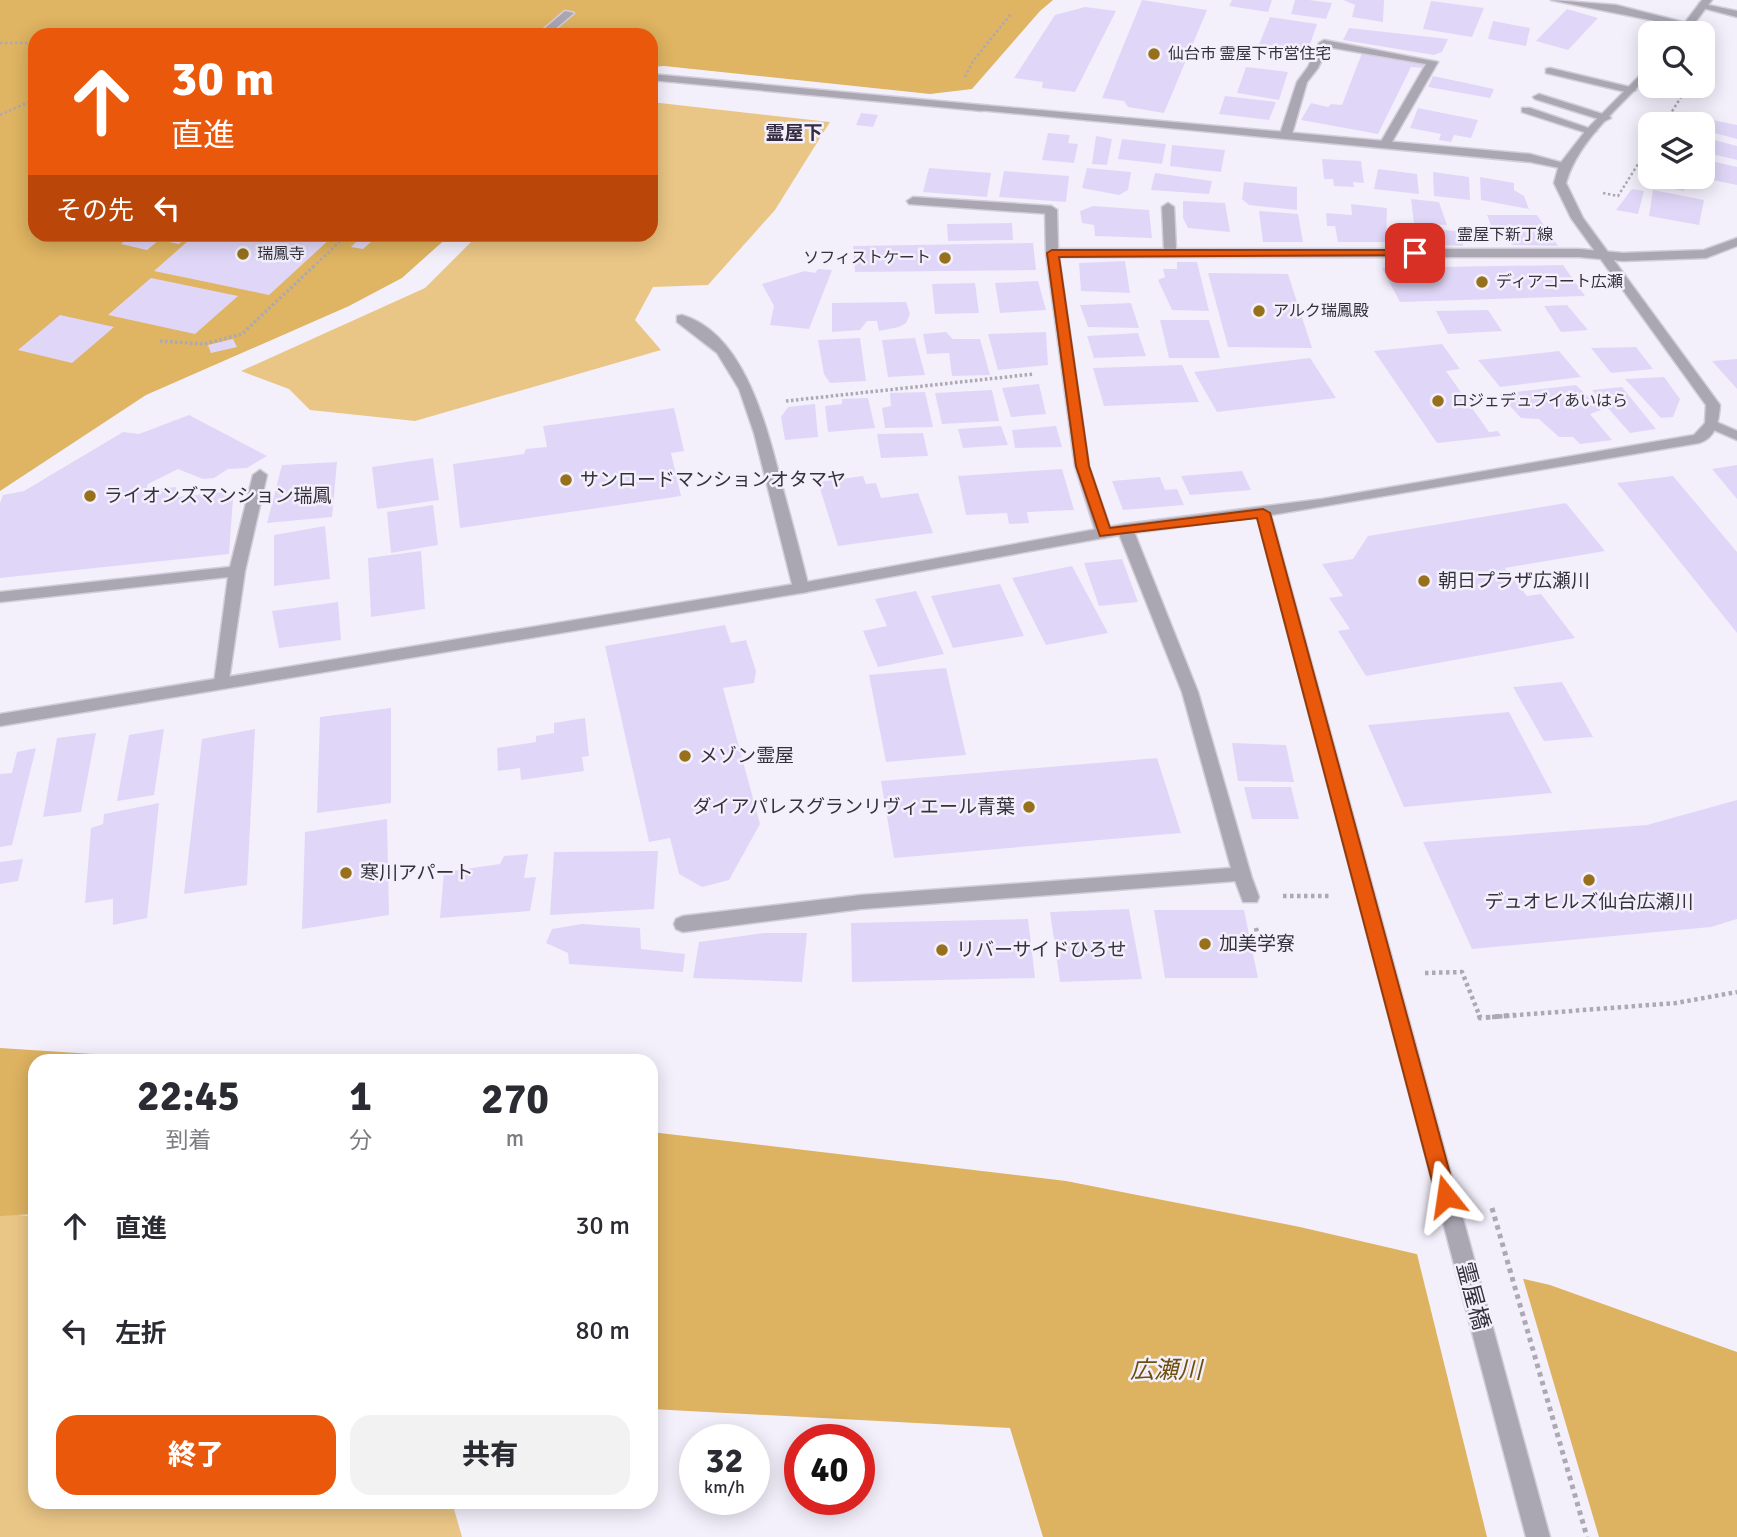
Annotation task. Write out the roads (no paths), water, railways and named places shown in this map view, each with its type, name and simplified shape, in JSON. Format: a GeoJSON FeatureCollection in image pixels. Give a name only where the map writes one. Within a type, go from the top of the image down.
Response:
{"type":"FeatureCollection","features":[{"type":"Feature","properties":{"kind":"street"},"geometry":{"type":"LineString","coordinates":[[1556,0],[1616,8],[1659,21]]}},
{"type":"Feature","properties":{"kind":"street"},"geometry":{"type":"LineString","coordinates":[[1692,21],[1705,3],[1737,14]]}},
{"type":"Feature","properties":{"kind":"street"},"geometry":{"type":"LineString","coordinates":[[551,28],[569,13]]}},
{"type":"Feature","properties":{"kind":"street"},"geometry":{"type":"LineString","coordinates":[[1286,134],[1302,82],[1313,68],[1324,43],[1433,62],[1385,145]]}},
{"type":"Feature","properties":{"kind":"street"},"geometry":{"type":"LineString","coordinates":[[1550,71],[1630,90]]}},
{"type":"Feature","properties":{"kind":"street"},"geometry":{"type":"LineString","coordinates":[[658,77],[950,106],[1286,134],[1530,158],[1565,165]]}},
{"type":"Feature","properties":{"kind":"street"},"geometry":{"type":"LineString","coordinates":[[0,720],[801,588],[1125,529],[1263,513],[1699,439],[1712,424],[1713,405],[1577,218],[1560,183],[1565,165],[1591,131],[1638,81]]}},
{"type":"Feature","properties":{"kind":"street"},"geometry":{"type":"LineString","coordinates":[[1539,97],[1605,118]]}},
{"type":"Feature","properties":{"kind":"street"},"geometry":{"type":"LineString","coordinates":[[1526,110],[1591,131]]}},
{"type":"Feature","properties":{"kind":"street"},"geometry":{"type":"LineString","coordinates":[[913,201],[1051,210],[1052,253],[1082,466],[1104,533]]}},
{"type":"Feature","properties":{"kind":"street"},"geometry":{"type":"LineString","coordinates":[[1168,207],[1170,254]]}},
{"type":"Feature","properties":{"kind":"street","name":"霊屋下新丁線"},"geometry":{"type":"LineString","coordinates":[[1052,253],[1579,253],[1604,256],[1706,254],[1737,242]]}},
{"type":"Feature","properties":{"kind":"street"},"geometry":{"type":"LineString","coordinates":[[682,318],[705,331],[736,366],[755,404],[801,588]]}},
{"type":"Feature","properties":{"kind":"street"},"geometry":{"type":"LineString","coordinates":[[1712,424],[1737,423]]}},
{"type":"Feature","properties":{"kind":"street"},"geometry":{"type":"LineString","coordinates":[[1712,424],[1737,436]]}},
{"type":"Feature","properties":{"kind":"street"},"geometry":{"type":"LineString","coordinates":[[222,683],[237,571],[260,475]]}},
{"type":"Feature","properties":{"kind":"street","name":"霊屋橋"},"geometry":{"type":"LineString","coordinates":[[1263,513],[1538,1537]]}},
{"type":"Feature","properties":{"kind":"street"},"geometry":{"type":"LineString","coordinates":[[1125,529],[1190,692],[1250,897]]}},
{"type":"Feature","properties":{"kind":"street"},"geometry":{"type":"LineString","coordinates":[[0,597],[237,571]]}},
{"type":"Feature","properties":{"kind":"street"},"geometry":{"type":"LineString","coordinates":[[683,924],[861,902],[1242,874]]}},
{"type":"Feature","properties":{"kind":"water"},"geometry":{"type":"Polygon","coordinates":[[[0,1048],[93,1054],[28,1054],[28,1214],[0,1216],[0,1048]]]}},
{"type":"Feature","properties":{"kind":"water","name":"広瀬川"},"geometry":{"type":"Polygon","coordinates":[[[658,1133],[1066,1181],[1300,1227],[1550,1285],[1737,1352],[1737,1537],[1043,1537],[1010,1428],[658,1409],[658,1133]]]}},
{"type":"Feature","properties":{"kind":"place","name":"仙台市 霊屋下市営住宅"},"geometry":{"type":"Point","coordinates":[1154,54]}},
{"type":"Feature","properties":{"kind":"place","name":"瑞鳳寺"},"geometry":{"type":"Point","coordinates":[243,254]}},
{"type":"Feature","properties":{"kind":"place","name":"ソフィストケート"},"geometry":{"type":"Point","coordinates":[945,258]}},
{"type":"Feature","properties":{"kind":"place","name":"ディアコート広瀬"},"geometry":{"type":"Point","coordinates":[1482,282]}},
{"type":"Feature","properties":{"kind":"place","name":"アルク瑞鳳殿"},"geometry":{"type":"Point","coordinates":[1259,311]}},
{"type":"Feature","properties":{"kind":"place","name":"ロジェデュブイあいはら"},"geometry":{"type":"Point","coordinates":[1438,401]}},
{"type":"Feature","properties":{"kind":"place","name":"サンロードマンションオタマヤ"},"geometry":{"type":"Point","coordinates":[566,480]}},
{"type":"Feature","properties":{"kind":"place","name":"ライオンズマンション瑞鳳"},"geometry":{"type":"Point","coordinates":[90,496]}},
{"type":"Feature","properties":{"kind":"place","name":"朝日プラザ広瀬川"},"geometry":{"type":"Point","coordinates":[1424,581]}},
{"type":"Feature","properties":{"kind":"place","name":"メゾン霊屋"},"geometry":{"type":"Point","coordinates":[685,756]}},
{"type":"Feature","properties":{"kind":"place","name":"ダイアパレスグランリヴィエール青葉"},"geometry":{"type":"Point","coordinates":[1029,807]}},
{"type":"Feature","properties":{"kind":"place","name":"寒川アパート"},"geometry":{"type":"Point","coordinates":[346,873]}},
{"type":"Feature","properties":{"kind":"place","name":"デュオヒルズ仙台広瀬川"},"geometry":{"type":"Point","coordinates":[1589,880]}},
{"type":"Feature","properties":{"kind":"place","name":"加美学寮"},"geometry":{"type":"Point","coordinates":[1205,944]}},
{"type":"Feature","properties":{"kind":"place","name":"リバーサイドひろせ"},"geometry":{"type":"Point","coordinates":[942,950]}},
{"type":"Feature","properties":{"kind":"district","name":"霊屋下"},"geometry":{"type":"Point","coordinates":[794,133]}}]}
